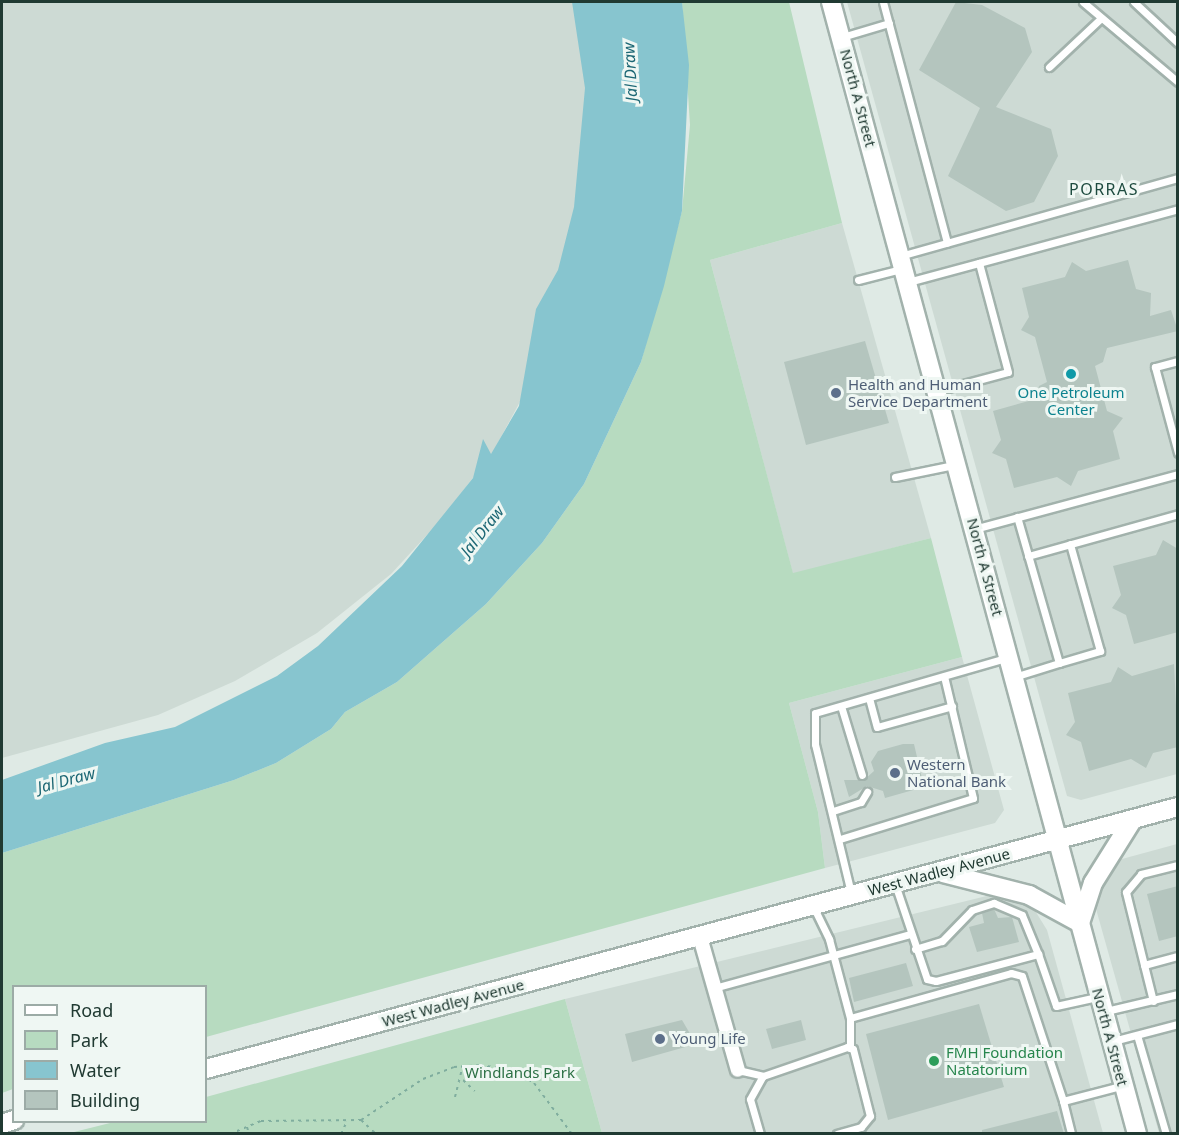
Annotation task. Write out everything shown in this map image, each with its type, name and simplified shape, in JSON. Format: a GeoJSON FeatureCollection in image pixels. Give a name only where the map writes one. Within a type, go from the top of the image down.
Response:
{"type":"FeatureCollection","features":[{"type":"Feature","properties":{"kind":"main road","name":"North A Street"},"geometry":{"type":"LineString","coordinates":[[831,2],[1137,1134]]}},
{"type":"Feature","properties":{"kind":"main road","name":"West Wadley Avenue"},"geometry":{"type":"LineString","coordinates":[[207,1069],[1178,807]]}},
{"type":"Feature","properties":{"kind":"main road"},"geometry":{"type":"LineString","coordinates":[[939,872],[1029,895],[1080,923],[1093,884],[1132,819]]}},
{"type":"Feature","properties":{"kind":"street"},"geometry":{"type":"LineString","coordinates":[[700,937],[738,1070]]}},
{"type":"Feature","properties":{"kind":"lane"},"geometry":{"type":"LineString","coordinates":[[883,2],[947,243]]}},
{"type":"Feature","properties":{"kind":"lane"},"geometry":{"type":"LineString","coordinates":[[1083,2],[1099,20],[1178,82]]}},
{"type":"Feature","properties":{"kind":"lane"},"geometry":{"type":"LineString","coordinates":[[1134,2],[1178,42]]}},
{"type":"Feature","properties":{"kind":"lane"},"geometry":{"type":"LineString","coordinates":[[1048,67],[1099,20]]}},
{"type":"Feature","properties":{"kind":"lane"},"geometry":{"type":"LineString","coordinates":[[842,37],[889,23]]}},
{"type":"Feature","properties":{"kind":"lane"},"geometry":{"type":"LineString","coordinates":[[904,269],[947,243],[1178,178]]}},
{"type":"Feature","properties":{"kind":"lane"},"geometry":{"type":"LineString","coordinates":[[858,280],[904,269],[979,263],[1178,209]]}},
{"type":"Feature","properties":{"kind":"lane"},"geometry":{"type":"LineString","coordinates":[[937,391],[1008,372],[979,263]]}},
{"type":"Feature","properties":{"kind":"lane"},"geometry":{"type":"LineString","coordinates":[[1178,361],[1155,367],[1178,453]]}},
{"type":"Feature","properties":{"kind":"lane"},"geometry":{"type":"LineString","coordinates":[[895,477],[957,464]]}},
{"type":"Feature","properties":{"kind":"lane"},"geometry":{"type":"LineString","coordinates":[[975,529],[1178,474]]}},
{"type":"Feature","properties":{"kind":"lane"},"geometry":{"type":"LineString","coordinates":[[1028,556],[1178,514]]}},
{"type":"Feature","properties":{"kind":"lane"},"geometry":{"type":"LineString","coordinates":[[1017,517],[1059,663]]}},
{"type":"Feature","properties":{"kind":"lane"},"geometry":{"type":"LineString","coordinates":[[1014,677],[1100,651],[1070,544]]}},
{"type":"Feature","properties":{"kind":"lane"},"geometry":{"type":"LineString","coordinates":[[852,896],[812,723],[814,713],[1009,657]]}},
{"type":"Feature","properties":{"kind":"lane"},"geometry":{"type":"LineString","coordinates":[[840,839],[973,798],[944,676]]}},
{"type":"Feature","properties":{"kind":"lane"},"geometry":{"type":"LineString","coordinates":[[869,698],[877,727],[952,706]]}},
{"type":"Feature","properties":{"kind":"lane"},"geometry":{"type":"LineString","coordinates":[[841,706],[862,775]]}},
{"type":"Feature","properties":{"kind":"lane"},"geometry":{"type":"LineString","coordinates":[[833,811],[861,802],[867,792]]}},
{"type":"Feature","properties":{"kind":"lane"},"geometry":{"type":"LineString","coordinates":[[1153,1000],[1126,892],[1141,874],[1178,865]]}},
{"type":"Feature","properties":{"kind":"lane"},"geometry":{"type":"LineString","coordinates":[[895,884],[927,979],[936,981],[1038,954]]}},
{"type":"Feature","properties":{"kind":"lane"},"geometry":{"type":"LineString","coordinates":[[915,949],[942,941],[972,910],[994,903],[1022,915],[1056,1006],[1153,1000],[1178,993]]}},
{"type":"Feature","properties":{"kind":"lane"},"geometry":{"type":"LineString","coordinates":[[813,906],[833,956],[850,1017],[850,1048],[870,1116],[861,1127],[837,1134]]}},
{"type":"Feature","properties":{"kind":"lane"},"geometry":{"type":"LineString","coordinates":[[714,988],[910,934]]}},
{"type":"Feature","properties":{"kind":"lane"},"geometry":{"type":"LineString","coordinates":[[1144,965],[1178,956]]}},
{"type":"Feature","properties":{"kind":"lane"},"geometry":{"type":"LineString","coordinates":[[850,1017],[998,976],[1022,976],[1063,1101],[1071,1134]]}},
{"type":"Feature","properties":{"kind":"lane"},"geometry":{"type":"LineString","coordinates":[[1112,1042],[1178,1024]]}},
{"type":"Feature","properties":{"kind":"lane"},"geometry":{"type":"LineString","coordinates":[[1137,1035],[1166,1134]]}},
{"type":"Feature","properties":{"kind":"lane"},"geometry":{"type":"LineString","coordinates":[[760,1134],[750,1099],[763,1076],[779,1066],[850,1048]]}},
{"type":"Feature","properties":{"kind":"lane"},"geometry":{"type":"LineString","coordinates":[[738,1070],[763,1076]]}},
{"type":"Feature","properties":{"kind":"lane"},"geometry":{"type":"LineString","coordinates":[[1063,1101],[1124,1086]]}},
{"type":"Feature","properties":{"kind":"path"},"geometry":{"type":"LineString","coordinates":[[455,1097],[463,1080],[463,1066]]}},
{"type":"Feature","properties":{"kind":"path"},"geometry":{"type":"LineString","coordinates":[[230,1134],[247,1127],[279,1120],[361,1120],[423,1079],[463,1066],[516,1071],[553,1104],[572,1134]]}},
{"type":"Feature","properties":{"kind":"path"},"geometry":{"type":"LineString","coordinates":[[463,1080],[476,1091]]}},
{"type":"Feature","properties":{"kind":"path"},"geometry":{"type":"LineString","coordinates":[[361,1120],[376,1134]]}},
{"type":"Feature","properties":{"kind":"path"},"geometry":{"type":"LineString","coordinates":[[340,1134],[347,1121]]}},
{"type":"Feature","properties":{"kind":"path"},"geometry":{"type":"LineString","coordinates":[[247,1127],[249,1134]]}},
{"type":"Feature","properties":{"kind":"shaded area"},"geometry":{"type":"Polygon","coordinates":[[[2,2],[587,2],[595,118],[537,370],[493,452],[438,523],[391,574],[317,633],[235,681],[158,715],[2,758],[2,2]]]}},
{"type":"Feature","properties":{"kind":"shaded area"},"geometry":{"type":"Polygon","coordinates":[[[847,2],[1177,2],[1177,774],[1081,800],[1067,796],[847,2]]]}},
{"type":"Feature","properties":{"kind":"shaded area"},"geometry":{"type":"Polygon","coordinates":[[[842,223],[931,538],[793,574],[710,260],[842,223]]]}},
{"type":"Feature","properties":{"kind":"shaded area"},"geometry":{"type":"Polygon","coordinates":[[[962,657],[1004,810],[995,823],[825,868],[818,812],[789,703],[962,657]]]}},
{"type":"Feature","properties":{"kind":"shaded area"},"geometry":{"type":"Polygon","coordinates":[[[1177,844],[1177,1133],[1159,1133],[1096,909],[1111,862],[1177,844]]]}},
{"type":"Feature","properties":{"kind":"shaded area"},"geometry":{"type":"Polygon","coordinates":[[[999,893],[1034,909],[1047,930],[1103,1133],[602,1133],[565,999],[999,893]]]}},
{"type":"Feature","properties":{"kind":"green space"},"geometry":{"type":"Polygon","coordinates":[[[682,2],[789,2],[842,223],[710,260],[793,573],[931,538],[962,657],[789,703],[818,812],[825,868],[207,1037],[207,985],[12,985],[12,1089],[2,1093],[2,853],[234,780],[276,763],[331,729],[345,712],[397,682],[486,604],[542,543],[584,484],[641,362],[682,211],[690,125],[682,2]]]}},
{"type":"Feature","properties":{"kind":"green space","name":"Windlands Park"},"geometry":{"type":"Polygon","coordinates":[[[565,999],[602,1133],[70,1133],[110,1123],[207,1123],[207,1097],[565,999]]]}},
{"type":"Feature","properties":{"kind":"water","name":"Jal Draw"},"geometry":{"type":"Polygon","coordinates":[[[572,2],[682,2],[689,65],[682,211],[664,286],[641,362],[584,484],[542,543],[486,604],[397,682],[345,712],[331,729],[276,763],[234,780],[2,853],[2,780],[105,743],[175,727],[277,676],[318,646],[402,566],[473,478],[483,439],[491,454],[519,406],[536,309],[558,270],[574,207],[585,88],[572,2]]]}},
{"type":"Feature","properties":{"kind":"building"},"geometry":{"type":"Polygon","coordinates":[[[956,2],[982,5],[1025,28],[1032,52],[996,107],[1051,129],[1058,156],[1034,202],[1006,211],[948,176],[980,108],[919,70],[956,2]]]}},
{"type":"Feature","properties":{"kind":"building","name":"One Petroleum Center"},"geometry":{"type":"Polygon","coordinates":[[[1128,260],[1136,289],[1151,293],[1150,316],[1171,310],[1178,331],[1107,348],[1103,362],[1095,366],[1107,411],[1123,418],[1113,431],[1120,459],[1078,471],[1071,486],[1057,477],[1014,488],[1006,459],[992,453],[1001,440],[993,411],[1036,399],[1039,386],[1047,382],[1035,337],[1021,330],[1029,317],[1022,288],[1065,277],[1072,262],[1086,271],[1128,260]]]}},
{"type":"Feature","properties":{"kind":"building","name":"Health and Human Service Department"},"geometry":{"type":"Polygon","coordinates":[[[865,341],[889,423],[806,445],[784,362],[865,341]]]}},
{"type":"Feature","properties":{"kind":"building"},"geometry":{"type":"Polygon","coordinates":[[[1163,540],[1178,549],[1178,632],[1134,644],[1126,615],[1112,608],[1121,595],[1113,566],[1156,555],[1163,540]]]}},
{"type":"Feature","properties":{"kind":"building"},"geometry":{"type":"Polygon","coordinates":[[[1174,664],[1178,747],[1153,753],[1146,768],[1131,759],[1089,771],[1081,742],[1066,735],[1075,722],[1068,693],[1111,682],[1118,667],[1132,676],[1174,664]]]}},
{"type":"Feature","properties":{"kind":"building"},"geometry":{"type":"Polygon","coordinates":[[[903,744],[914,744],[924,787],[885,798],[883,791],[867,786],[849,797],[844,780],[864,780],[874,771],[871,762],[878,751],[903,744]]]}},
{"type":"Feature","properties":{"kind":"building"},"geometry":{"type":"Polygon","coordinates":[[[1178,886],[1178,936],[1159,941],[1147,894],[1178,886]]]}},
{"type":"Feature","properties":{"kind":"building"},"geometry":{"type":"Polygon","coordinates":[[[994,909],[998,918],[1012,917],[1019,942],[977,952],[969,927],[984,923],[982,913],[994,909]]]}},
{"type":"Feature","properties":{"kind":"building"},"geometry":{"type":"Polygon","coordinates":[[[906,963],[913,986],[854,1002],[849,978],[906,963]]]}},
{"type":"Feature","properties":{"kind":"building","name":"FMH Foundation Natatorium"},"geometry":{"type":"Polygon","coordinates":[[[979,1004],[1004,1087],[888,1120],[866,1034],[979,1004]]]}},
{"type":"Feature","properties":{"kind":"building","name":"Young Life"},"geometry":{"type":"Polygon","coordinates":[[[682,1020],[696,1044],[632,1062],[625,1034],[682,1020]]]}},
{"type":"Feature","properties":{"kind":"building"},"geometry":{"type":"Polygon","coordinates":[[[801,1020],[806,1040],[772,1049],[766,1029],[801,1020]]]}},
{"type":"Feature","properties":{"kind":"building"},"geometry":{"type":"Polygon","coordinates":[[[1057,1111],[1064,1134],[982,1134],[982,1130],[1057,1111]]]}},
{"type":"Feature","properties":{"kind":"place","name":"One Petroleum Center"},"geometry":{"type":"Point","coordinates":[1071,374]}},
{"type":"Feature","properties":{"kind":"place","name":"Health and Human Service Department"},"geometry":{"type":"Point","coordinates":[836,393]}},
{"type":"Feature","properties":{"kind":"place","name":"Western National Bank"},"geometry":{"type":"Point","coordinates":[895,773]}},
{"type":"Feature","properties":{"kind":"place","name":"Young Life"},"geometry":{"type":"Point","coordinates":[660,1039]}},
{"type":"Feature","properties":{"kind":"place","name":"FMH Foundation Natatorium"},"geometry":{"type":"Point","coordinates":[934,1061]}},
{"type":"Feature","properties":{"kind":"district","name":"PORRAS"},"geometry":{"type":"Point","coordinates":[1104,189]}}]}
